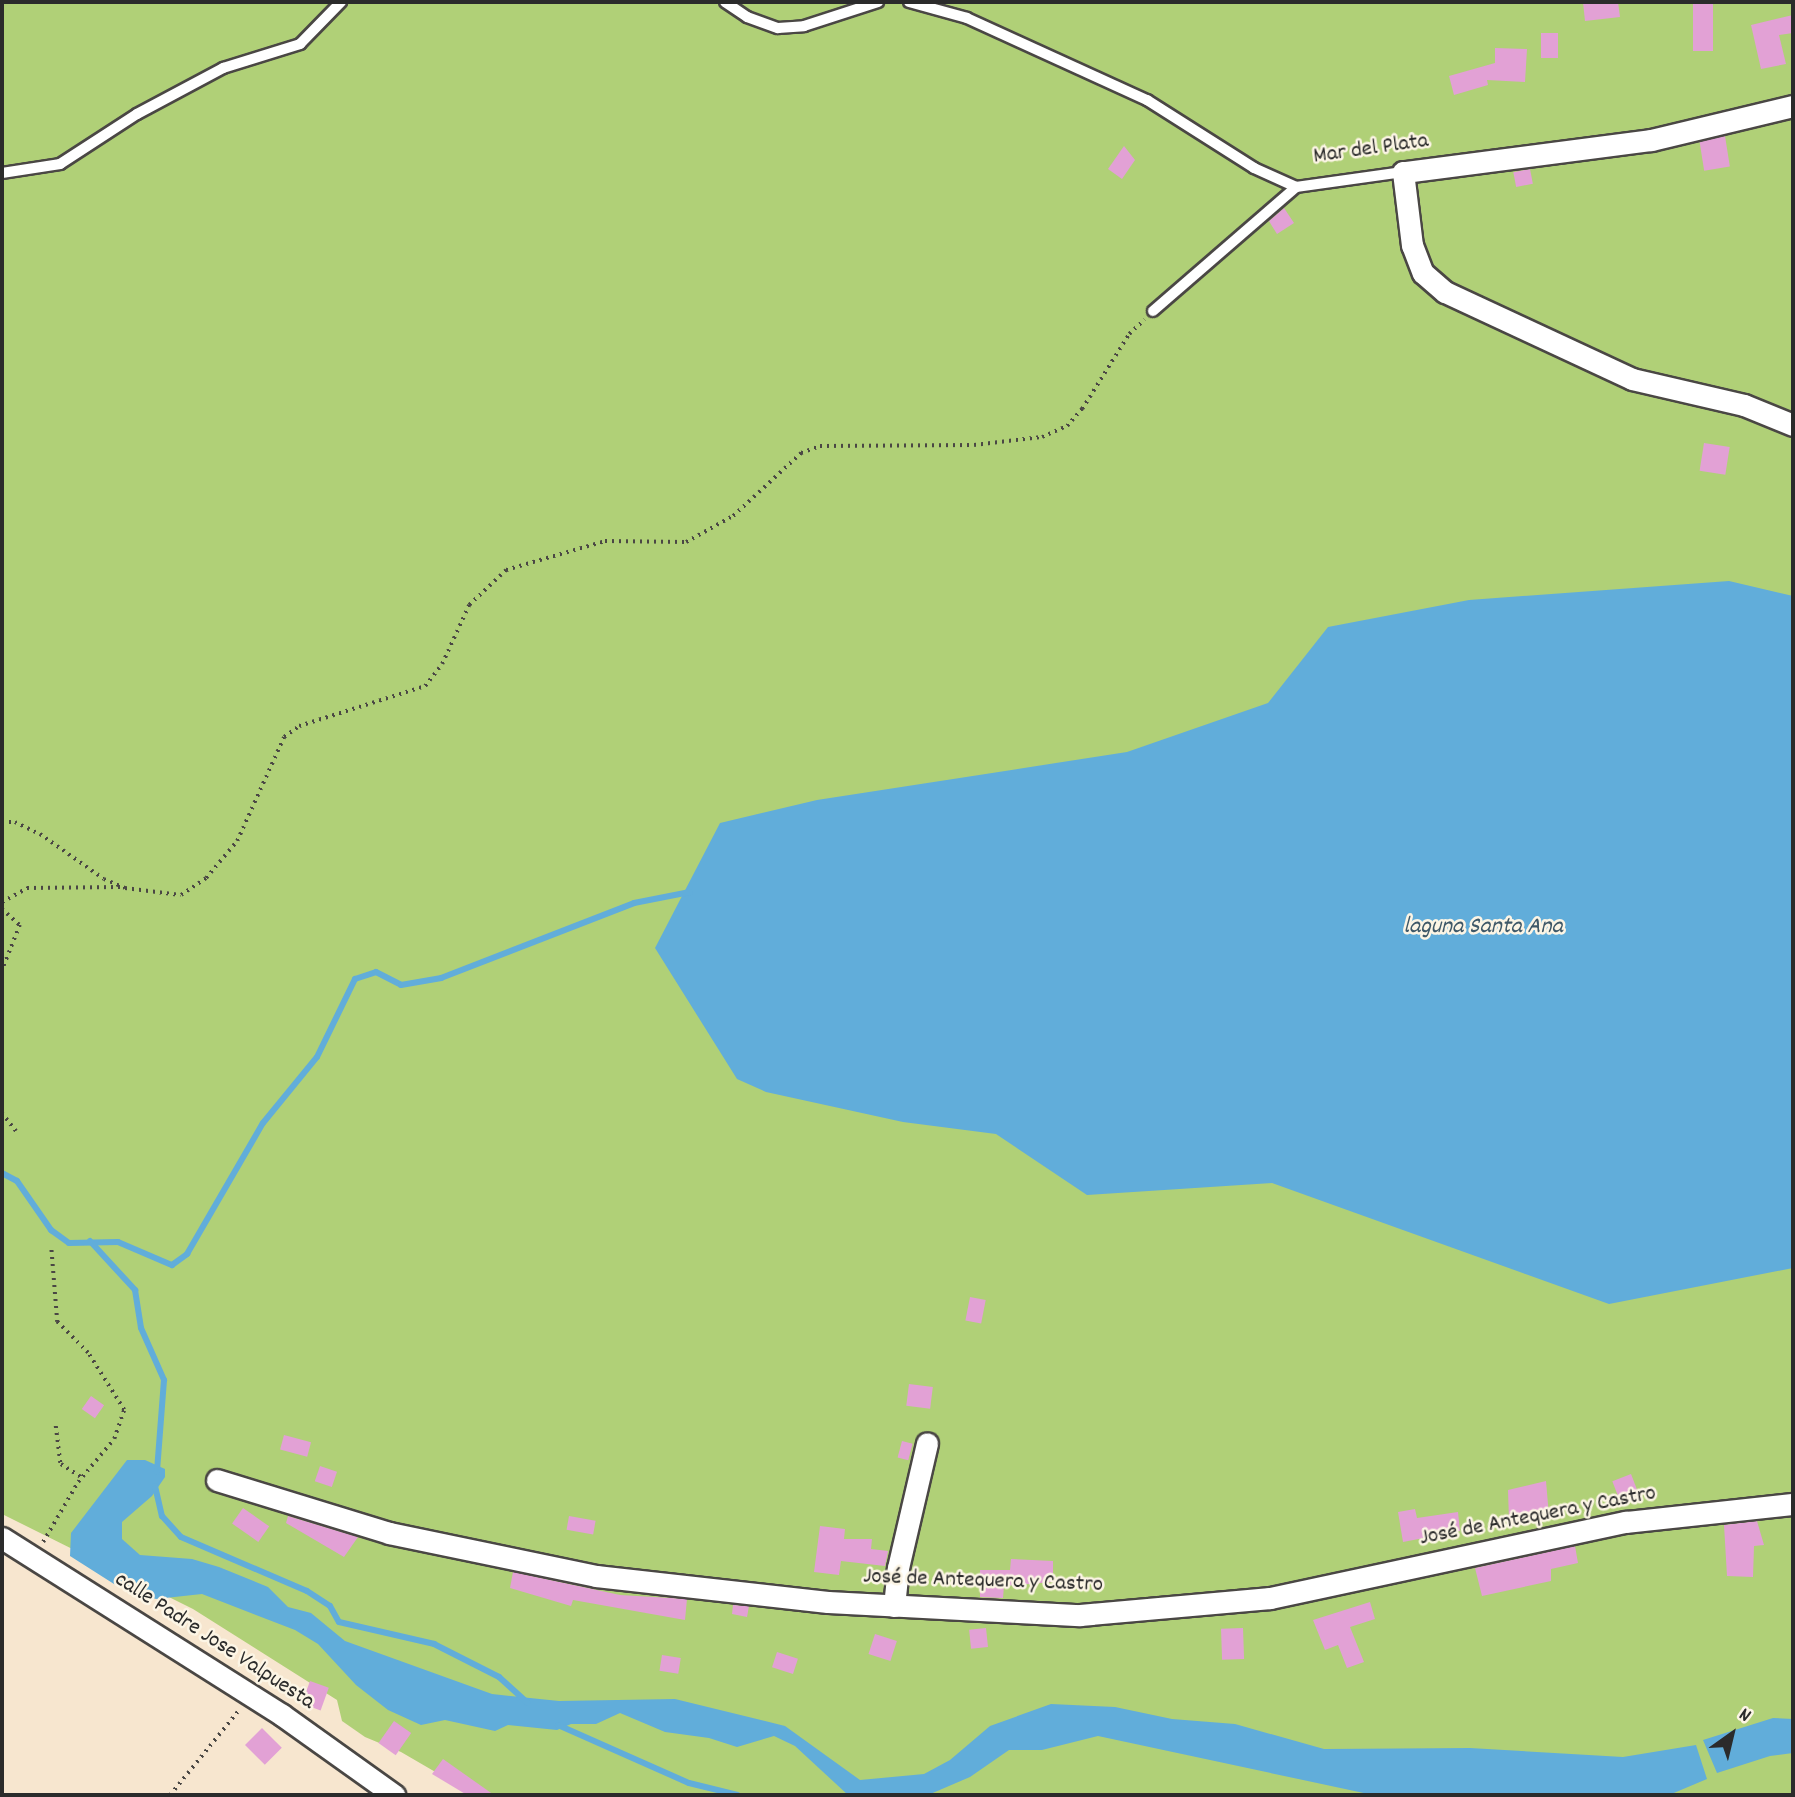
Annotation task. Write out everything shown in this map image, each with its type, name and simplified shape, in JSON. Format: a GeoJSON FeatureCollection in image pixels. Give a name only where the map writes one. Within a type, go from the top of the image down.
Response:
{"type":"FeatureCollection","features":[{"type":"Feature","properties":{"kind":"street","name":"Mar del Plata"},"geometry":{"type":"LineString","coordinates":[[1403,172],[1651,140],[1793,106]]}},
{"type":"Feature","properties":{"kind":"street"},"geometry":{"type":"LineString","coordinates":[[1403,172],[1412,245],[1423,273],[1445,292],[1632,379],[1744,405],[1793,425]]}},
{"type":"Feature","properties":{"kind":"street"},"geometry":{"type":"LineString","coordinates":[[894,1606],[898,1568],[927,1443]]}},
{"type":"Feature","properties":{"kind":"street","name":"José de Antequera y Castro"},"geometry":{"type":"LineString","coordinates":[[217,1480],[389,1533],[596,1576],[894,1606],[1080,1615],[1270,1598],[1626,1522],[1793,1504]]}},
{"type":"Feature","properties":{"kind":"street","name":"calle Padre Jose Valpuesta"},"geometry":{"type":"LineString","coordinates":[[2,1538],[34,1555],[250,1696],[394,1795]]}},
{"type":"Feature","properties":{"kind":"lane"},"geometry":{"type":"LineString","coordinates":[[2,173],[60,164],[138,114],[223,68],[300,44],[341,2]]}},
{"type":"Feature","properties":{"kind":"lane"},"geometry":{"type":"LineString","coordinates":[[725,2],[747,17],[778,28],[804,26],[878,2]]}},
{"type":"Feature","properties":{"kind":"lane","name":"Mar del Plata"},"geometry":{"type":"LineString","coordinates":[[909,2],[967,18],[1147,100],[1254,168],[1296,187],[1403,172]]}},
{"type":"Feature","properties":{"kind":"lane"},"geometry":{"type":"LineString","coordinates":[[1153,311],[1296,187]]}},
{"type":"Feature","properties":{"kind":"path"},"geometry":{"type":"LineString","coordinates":[[2,902],[27,888],[125,888],[181,895],[206,878],[237,841],[284,737],[299,726],[425,687],[442,664],[468,605],[506,570],[605,541],[686,542],[733,516],[801,453],[820,446],[974,445],[1042,437],[1067,426],[1082,409],[1129,334],[1153,311]]}},
{"type":"Feature","properties":{"kind":"path"},"geometry":{"type":"LineString","coordinates":[[2,822],[15,822],[40,834],[104,879],[125,888]]}},
{"type":"Feature","properties":{"kind":"path"},"geometry":{"type":"LineString","coordinates":[[2,909],[20,925],[2,971]]}},
{"type":"Feature","properties":{"kind":"path"},"geometry":{"type":"LineString","coordinates":[[2,1112],[16,1131]]}},
{"type":"Feature","properties":{"kind":"path"},"geometry":{"type":"LineString","coordinates":[[34,1555],[81,1477],[121,1425],[124,1410],[88,1353],[57,1322],[51,1248]]}},
{"type":"Feature","properties":{"kind":"path"},"geometry":{"type":"LineString","coordinates":[[57,1426],[61,1464],[81,1477]]}},
{"type":"Feature","properties":{"kind":"path"},"geometry":{"type":"LineString","coordinates":[[170,1795],[250,1696]]}},
{"type":"Feature","properties":{"kind":"green space"},"geometry":{"type":"Polygon","coordinates":[[[2,2],[1793,2],[1793,1795],[475,1795],[401,1752],[365,1737],[342,1721],[337,1700],[193,1609],[2,1514],[2,2]]]}},
{"type":"Feature","properties":{"kind":"water","name":"laguna Santa Ana"},"geometry":{"type":"Polygon","coordinates":[[[1729,581],[1793,596],[1793,1268],[1609,1304],[1272,1183],[1087,1195],[996,1134],[903,1122],[766,1092],[737,1079],[655,948],[720,823],[817,800],[1127,752],[1268,703],[1328,627],[1469,600],[1729,581]]]}},
{"type":"Feature","properties":{"kind":"water"},"geometry":{"type":"Polygon","coordinates":[[[127,1460],[145,1460],[165,1469],[165,1477],[152,1496],[122,1522],[122,1539],[140,1555],[192,1559],[219,1567],[268,1587],[288,1607],[311,1613],[345,1641],[492,1694],[559,1701],[675,1699],[785,1726],[860,1780],[924,1774],[950,1760],[990,1726],[1051,1704],[1115,1707],[1172,1719],[1235,1724],[1324,1749],[1470,1748],[1623,1757],[1696,1745],[1707,1779],[1669,1795],[1373,1795],[1098,1736],[1042,1750],[1009,1750],[970,1777],[928,1795],[848,1795],[795,1746],[774,1736],[737,1747],[709,1738],[665,1732],[620,1713],[596,1724],[571,1724],[557,1730],[508,1725],[495,1731],[445,1720],[421,1725],[388,1710],[356,1685],[318,1644],[295,1630],[202,1594],[156,1599],[114,1584],[70,1556],[71,1533],[127,1460]]]}},
{"type":"Feature","properties":{"kind":"water"},"geometry":{"type":"Polygon","coordinates":[[[1773,1718],[1793,1719],[1793,1753],[1770,1756],[1717,1773],[1703,1740],[1773,1718]]]}},
{"type":"Feature","properties":{"kind":"building"},"geometry":{"type":"Polygon","coordinates":[[[1583,2],[1618,2],[1620,17],[1585,21],[1583,2]]]}},
{"type":"Feature","properties":{"kind":"building"},"geometry":{"type":"Polygon","coordinates":[[[1693,2],[1713,2],[1713,51],[1693,51],[1693,2]]]}},
{"type":"Feature","properties":{"kind":"building"},"geometry":{"type":"Polygon","coordinates":[[[1793,15],[1793,33],[1779,35],[1786,64],[1761,69],[1751,25],[1793,15]]]}},
{"type":"Feature","properties":{"kind":"building"},"geometry":{"type":"Polygon","coordinates":[[[1541,33],[1558,33],[1558,58],[1541,58],[1541,33]]]}},
{"type":"Feature","properties":{"kind":"building"},"geometry":{"type":"Polygon","coordinates":[[[1495,48],[1527,49],[1525,82],[1487,80],[1488,85],[1454,95],[1449,76],[1495,63],[1495,48]]]}},
{"type":"Feature","properties":{"kind":"building"},"geometry":{"type":"Polygon","coordinates":[[[1725,136],[1730,167],[1704,171],[1699,140],[1725,136]]]}},
{"type":"Feature","properties":{"kind":"building"},"geometry":{"type":"Polygon","coordinates":[[[1124,146],[1135,160],[1122,179],[1108,169],[1124,146]]]}},
{"type":"Feature","properties":{"kind":"building"},"geometry":{"type":"Polygon","coordinates":[[[1530,169],[1533,184],[1516,187],[1513,172],[1530,169]]]}},
{"type":"Feature","properties":{"kind":"building"},"geometry":{"type":"Polygon","coordinates":[[[1284,208],[1294,223],[1277,234],[1269,221],[1284,208]]]}},
{"type":"Feature","properties":{"kind":"building"},"geometry":{"type":"Polygon","coordinates":[[[1704,443],[1730,447],[1725,475],[1700,471],[1704,443]]]}},
{"type":"Feature","properties":{"kind":"building"},"geometry":{"type":"Polygon","coordinates":[[[970,1297],[986,1300],[981,1324],[965,1321],[970,1297]]]}},
{"type":"Feature","properties":{"kind":"building"},"geometry":{"type":"Polygon","coordinates":[[[909,1384],[933,1387],[930,1409],[906,1406],[909,1384]]]}},
{"type":"Feature","properties":{"kind":"building"},"geometry":{"type":"Polygon","coordinates":[[[91,1396],[104,1405],[95,1418],[82,1409],[91,1396]]]}},
{"type":"Feature","properties":{"kind":"building"},"geometry":{"type":"Polygon","coordinates":[[[284,1435],[311,1442],[307,1457],[280,1449],[284,1435]]]}},
{"type":"Feature","properties":{"kind":"building"},"geometry":{"type":"Polygon","coordinates":[[[902,1441],[913,1444],[908,1460],[898,1457],[902,1441]]]}},
{"type":"Feature","properties":{"kind":"building"},"geometry":{"type":"Polygon","coordinates":[[[320,1466],[337,1472],[332,1487],[315,1481],[320,1466]]]}},
{"type":"Feature","properties":{"kind":"building"},"geometry":{"type":"Polygon","coordinates":[[[1631,1474],[1639,1495],[1620,1502],[1612,1481],[1631,1474]]]}},
{"type":"Feature","properties":{"kind":"building"},"geometry":{"type":"Polygon","coordinates":[[[1546,1481],[1549,1516],[1509,1520],[1508,1490],[1546,1481]]]}},
{"type":"Feature","properties":{"kind":"building"},"geometry":{"type":"Polygon","coordinates":[[[243,1508],[269,1526],[258,1542],[232,1524],[243,1508]]]}},
{"type":"Feature","properties":{"kind":"building"},"geometry":{"type":"Polygon","coordinates":[[[1415,1509],[1417,1518],[1458,1512],[1460,1531],[1403,1542],[1398,1512],[1415,1509]]]}},
{"type":"Feature","properties":{"kind":"building"},"geometry":{"type":"Polygon","coordinates":[[[288,1516],[358,1537],[344,1557],[286,1523],[288,1516]]]}},
{"type":"Feature","properties":{"kind":"building"},"geometry":{"type":"Polygon","coordinates":[[[569,1516],[596,1521],[593,1534],[567,1530],[569,1516]]]}},
{"type":"Feature","properties":{"kind":"building"},"geometry":{"type":"Polygon","coordinates":[[[1757,1521],[1764,1545],[1754,1546],[1753,1577],[1727,1576],[1724,1525],[1757,1521]]]}},
{"type":"Feature","properties":{"kind":"building"},"geometry":{"type":"Polygon","coordinates":[[[820,1526],[845,1529],[844,1539],[872,1539],[871,1549],[888,1551],[885,1566],[841,1561],[839,1575],[814,1572],[820,1526]]]}},
{"type":"Feature","properties":{"kind":"building"},"geometry":{"type":"Polygon","coordinates":[[[1575,1546],[1578,1563],[1551,1569],[1551,1581],[1482,1596],[1475,1568],[1575,1546]]]}},
{"type":"Feature","properties":{"kind":"building"},"geometry":{"type":"Polygon","coordinates":[[[1011,1559],[1053,1561],[1053,1582],[1004,1586],[1003,1598],[980,1597],[980,1570],[1010,1570],[1011,1559]]]}},
{"type":"Feature","properties":{"kind":"building"},"geometry":{"type":"Polygon","coordinates":[[[513,1572],[620,1595],[687,1599],[685,1620],[573,1600],[571,1606],[510,1588],[513,1572]]]}},
{"type":"Feature","properties":{"kind":"building"},"geometry":{"type":"Polygon","coordinates":[[[1370,1602],[1375,1619],[1350,1627],[1364,1662],[1347,1668],[1338,1645],[1325,1650],[1313,1620],[1370,1602]]]}},
{"type":"Feature","properties":{"kind":"building"},"geometry":{"type":"Polygon","coordinates":[[[733,1605],[749,1606],[747,1617],[732,1614],[733,1605]]]}},
{"type":"Feature","properties":{"kind":"building"},"geometry":{"type":"Polygon","coordinates":[[[986,1628],[988,1647],[971,1649],[969,1630],[986,1628]]]}},
{"type":"Feature","properties":{"kind":"building"},"geometry":{"type":"Polygon","coordinates":[[[1243,1628],[1244,1659],[1222,1660],[1221,1629],[1243,1628]]]}},
{"type":"Feature","properties":{"kind":"building"},"geometry":{"type":"Polygon","coordinates":[[[875,1634],[897,1641],[890,1661],[869,1654],[875,1634]]]}},
{"type":"Feature","properties":{"kind":"building"},"geometry":{"type":"Polygon","coordinates":[[[777,1652],[798,1659],[793,1674],[772,1667],[777,1652]]]}},
{"type":"Feature","properties":{"kind":"building"},"geometry":{"type":"Polygon","coordinates":[[[662,1655],[681,1658],[678,1674],[659,1671],[662,1655]]]}},
{"type":"Feature","properties":{"kind":"building"},"geometry":{"type":"Polygon","coordinates":[[[310,1681],[329,1688],[321,1710],[302,1704],[310,1681]]]}},
{"type":"Feature","properties":{"kind":"building"},"geometry":{"type":"Polygon","coordinates":[[[394,1721],[411,1733],[396,1755],[379,1743],[394,1721]]]}},
{"type":"Feature","properties":{"kind":"building"},"geometry":{"type":"Polygon","coordinates":[[[262,1728],[282,1748],[265,1765],[245,1745],[262,1728]]]}},
{"type":"Feature","properties":{"kind":"building"},"geometry":{"type":"Polygon","coordinates":[[[443,1759],[494,1795],[467,1795],[432,1774],[443,1759]]]}},
{"type":"Feature","properties":{"kind":"waterway"},"geometry":{"type":"LineString","coordinates":[[2,1173],[17,1181],[51,1230],[69,1243],[118,1242],[172,1265],[187,1254],[263,1123],[317,1057],[355,979],[376,972],[401,985],[441,978],[634,903],[690,892]]}},
{"type":"Feature","properties":{"kind":"waterway"},"geometry":{"type":"LineString","coordinates":[[90,1241],[135,1290],[141,1328],[164,1380],[157,1472]]}},
{"type":"Feature","properties":{"kind":"waterway"},"geometry":{"type":"LineString","coordinates":[[155,1486],[162,1516],[181,1537],[307,1591],[330,1606],[339,1622],[434,1644],[499,1677],[527,1702]]}},
{"type":"Feature","properties":{"kind":"waterway"},"geometry":{"type":"LineString","coordinates":[[558,1725],[689,1783],[738,1795]]}}]}
